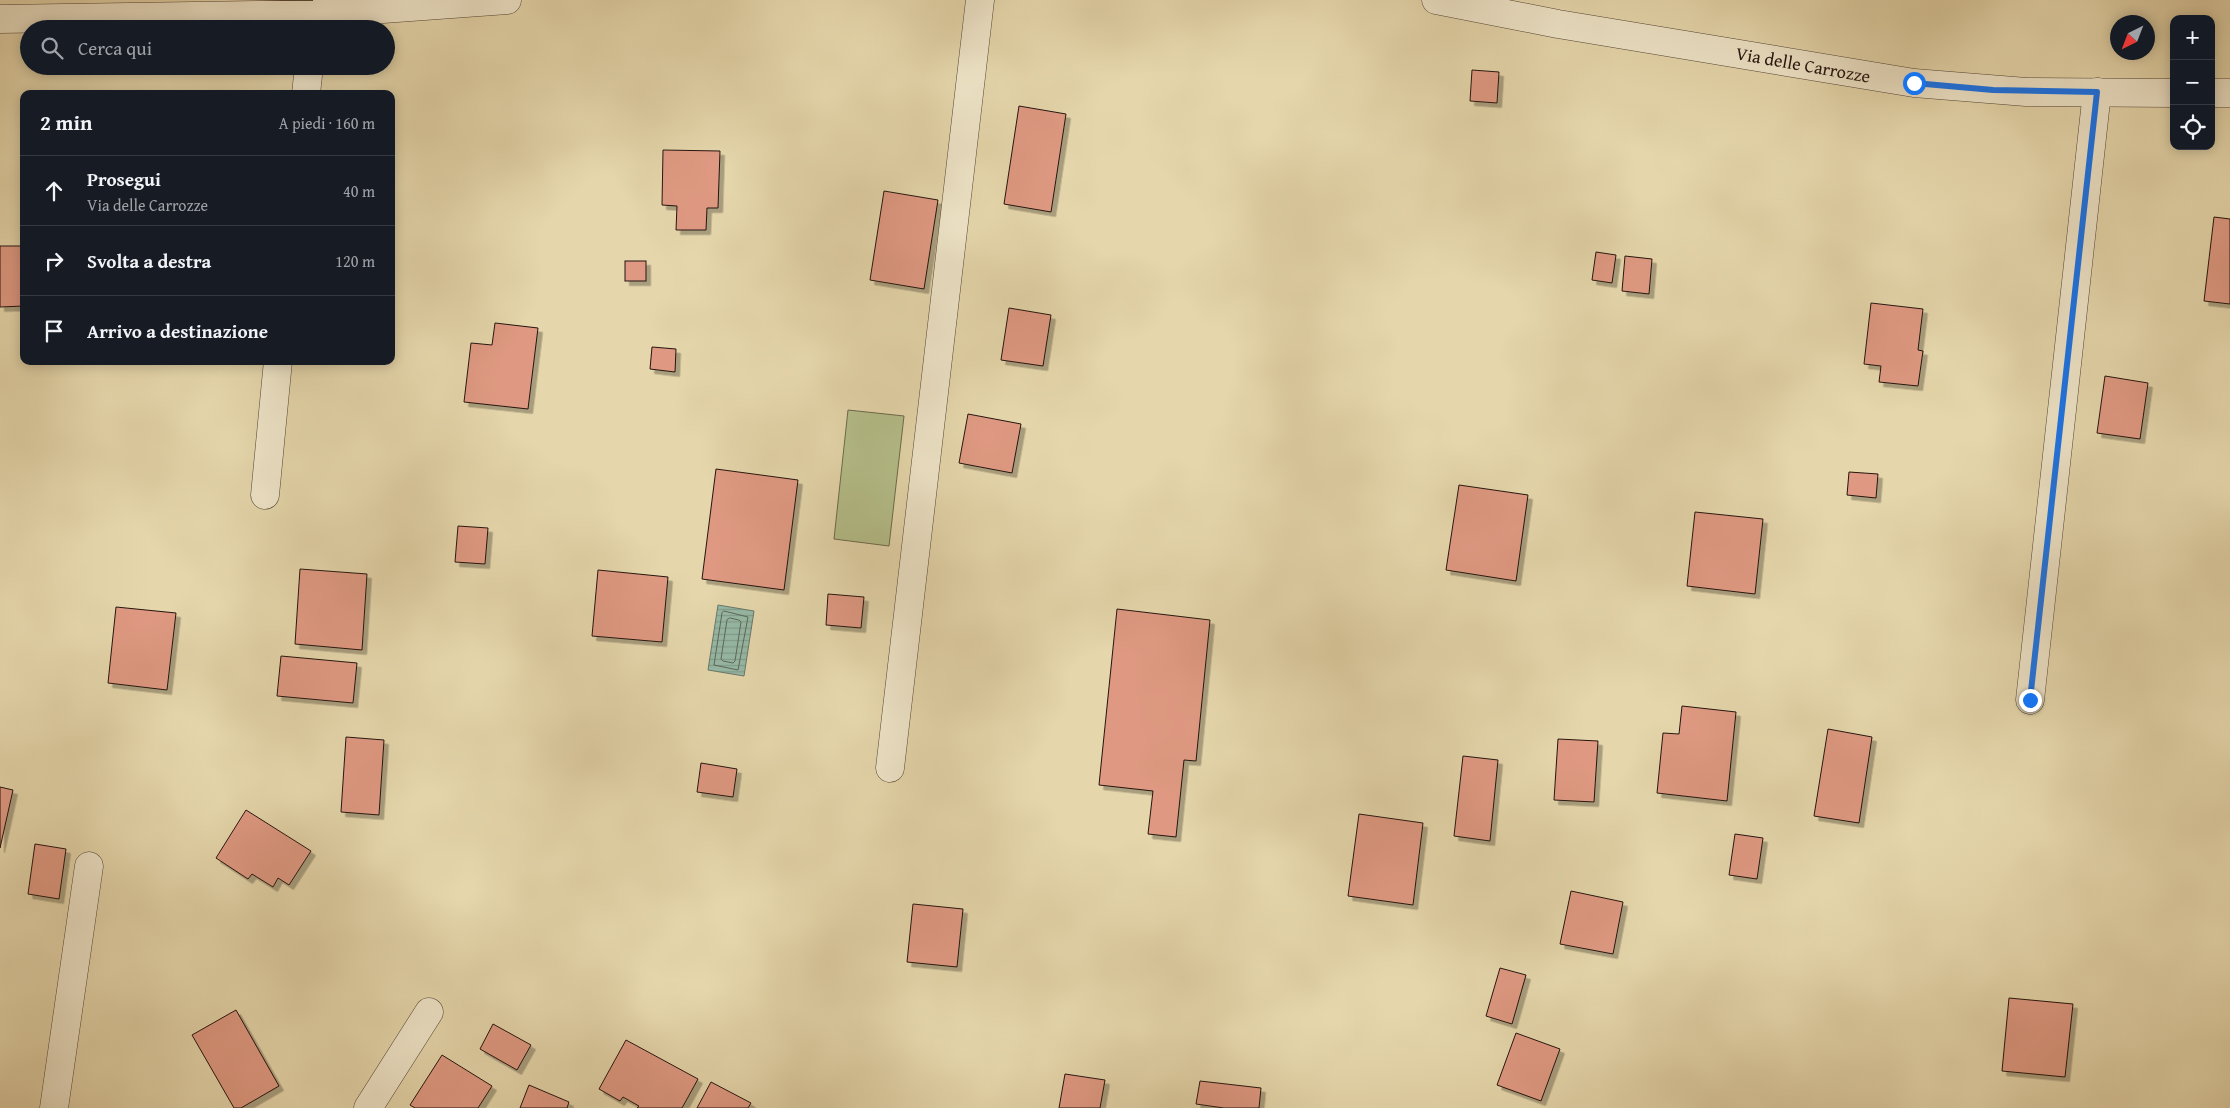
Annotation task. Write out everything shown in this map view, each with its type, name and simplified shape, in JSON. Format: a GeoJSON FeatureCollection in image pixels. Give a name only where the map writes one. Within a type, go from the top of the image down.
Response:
{"type":"FeatureCollection","features":[{"type":"Feature","properties":{"kind":"street"},"geometry":{"type":"LineString","coordinates":[[323,20],[508,0]]}},
{"type":"Feature","properties":{"kind":"street"},"geometry":{"type":"LineString","coordinates":[[890,768],[980,0]]}},
{"type":"Feature","properties":{"kind":"street","name":"Via delle Carrozze"},"geometry":{"type":"LineString","coordinates":[[1436,0],[1558,24],[1914,83],[1993,90],[2170,93]]}},
{"type":"Feature","properties":{"kind":"street"},"geometry":{"type":"LineString","coordinates":[[0,19],[157,20]]}},
{"type":"Feature","properties":{"kind":"street"},"geometry":{"type":"LineString","coordinates":[[306,90],[308,75]]}},
{"type":"Feature","properties":{"kind":"street"},"geometry":{"type":"LineString","coordinates":[[2030,700],[2097,92]]}},
{"type":"Feature","properties":{"kind":"street"},"geometry":{"type":"LineString","coordinates":[[2215,93],[2230,93]]}},
{"type":"Feature","properties":{"kind":"street"},"geometry":{"type":"LineString","coordinates":[[265,495],[278,365]]}},
{"type":"Feature","properties":{"kind":"street"},"geometry":{"type":"LineString","coordinates":[[54,1108],[89,866]]}},
{"type":"Feature","properties":{"kind":"street"},"geometry":{"type":"LineString","coordinates":[[368,1108],[429,1012]]}},
{"type":"Feature","properties":{"kind":"green space"},"geometry":{"type":"Polygon","coordinates":[[[848,410],[904,416],[889,546],[834,539],[848,410]]]}},
{"type":"Feature","properties":{"kind":"water"},"geometry":{"type":"Polygon","coordinates":[[[718,605],[754,611],[744,676],[708,670],[718,605]]]}},
{"type":"Feature","properties":{"kind":"building"},"geometry":{"type":"Polygon","coordinates":[[[1472,70],[1499,72],[1497,103],[1470,101],[1472,70]]]}},
{"type":"Feature","properties":{"kind":"building"},"geometry":{"type":"Polygon","coordinates":[[[1019,106],[1066,114],[1051,212],[1004,204],[1019,106]]]}},
{"type":"Feature","properties":{"kind":"building"},"geometry":{"type":"Polygon","coordinates":[[[663,150],[720,151],[718,208],[707,208],[706,230],[676,230],[677,206],[662,205],[663,150]]]}},
{"type":"Feature","properties":{"kind":"building"},"geometry":{"type":"Polygon","coordinates":[[[884,191],[938,200],[924,289],[870,280],[884,191]]]}},
{"type":"Feature","properties":{"kind":"building"},"geometry":{"type":"Polygon","coordinates":[[[2214,217],[2230,219],[2230,304],[2204,301],[2214,217]]]}},
{"type":"Feature","properties":{"kind":"building"},"geometry":{"type":"Polygon","coordinates":[[[0,246],[20,246],[20,306],[0,307],[0,246]]]}},
{"type":"Feature","properties":{"kind":"building"},"geometry":{"type":"Polygon","coordinates":[[[1596,252],[1616,255],[1612,283],[1592,280],[1596,252]]]}},
{"type":"Feature","properties":{"kind":"building"},"geometry":{"type":"Polygon","coordinates":[[[1625,256],[1652,259],[1649,294],[1622,291],[1625,256]]]}},
{"type":"Feature","properties":{"kind":"building"},"geometry":{"type":"Polygon","coordinates":[[[625,261],[646,261],[646,281],[625,281],[625,261]]]}},
{"type":"Feature","properties":{"kind":"building"},"geometry":{"type":"Polygon","coordinates":[[[1871,303],[1923,309],[1918,350],[1923,351],[1918,386],[1879,382],[1881,366],[1864,364],[1871,303]]]}},
{"type":"Feature","properties":{"kind":"building"},"geometry":{"type":"Polygon","coordinates":[[[1009,308],[1051,315],[1043,366],[1001,360],[1009,308]]]}},
{"type":"Feature","properties":{"kind":"building"},"geometry":{"type":"Polygon","coordinates":[[[495,323],[538,328],[528,409],[464,402],[471,343],[492,345],[495,323]]]}},
{"type":"Feature","properties":{"kind":"building"},"geometry":{"type":"Polygon","coordinates":[[[652,347],[676,349],[675,372],[650,369],[652,347]]]}},
{"type":"Feature","properties":{"kind":"building"},"geometry":{"type":"Polygon","coordinates":[[[2105,376],[2148,383],[2140,439],[2097,433],[2105,376]]]}},
{"type":"Feature","properties":{"kind":"building"},"geometry":{"type":"Polygon","coordinates":[[[968,414],[1021,424],[1012,473],[959,463],[968,414]]]}},
{"type":"Feature","properties":{"kind":"building"},"geometry":{"type":"Polygon","coordinates":[[[716,469],[798,480],[784,590],[702,579],[716,469]]]}},
{"type":"Feature","properties":{"kind":"building"},"geometry":{"type":"Polygon","coordinates":[[[1849,472],[1878,474],[1876,498],[1847,495],[1849,472]]]}},
{"type":"Feature","properties":{"kind":"building"},"geometry":{"type":"Polygon","coordinates":[[[1459,485],[1528,495],[1516,581],[1446,570],[1459,485]]]}},
{"type":"Feature","properties":{"kind":"building"},"geometry":{"type":"Polygon","coordinates":[[[1695,512],[1763,519],[1755,594],[1687,586],[1695,512]]]}},
{"type":"Feature","properties":{"kind":"building"},"geometry":{"type":"Polygon","coordinates":[[[458,526],[488,528],[485,564],[455,562],[458,526]]]}},
{"type":"Feature","properties":{"kind":"building"},"geometry":{"type":"Polygon","coordinates":[[[300,569],[367,574],[362,650],[295,644],[300,569]]]}},
{"type":"Feature","properties":{"kind":"building"},"geometry":{"type":"Polygon","coordinates":[[[598,570],[668,577],[662,642],[592,636],[598,570]]]}},
{"type":"Feature","properties":{"kind":"building"},"geometry":{"type":"Polygon","coordinates":[[[828,594],[864,597],[861,628],[826,625],[828,594]]]}},
{"type":"Feature","properties":{"kind":"building"},"geometry":{"type":"Polygon","coordinates":[[[116,607],[176,613],[167,690],[108,683],[116,607]]]}},
{"type":"Feature","properties":{"kind":"building"},"geometry":{"type":"Polygon","coordinates":[[[1117,609],[1210,620],[1196,761],[1184,760],[1176,837],[1148,834],[1153,791],[1099,785],[1117,609]]]}},
{"type":"Feature","properties":{"kind":"building"},"geometry":{"type":"Polygon","coordinates":[[[281,656],[357,663],[353,703],[277,696],[281,656]]]}},
{"type":"Feature","properties":{"kind":"building"},"geometry":{"type":"Polygon","coordinates":[[[1682,706],[1736,712],[1727,801],[1657,793],[1663,733],[1679,734],[1682,706]]]}},
{"type":"Feature","properties":{"kind":"building"},"geometry":{"type":"Polygon","coordinates":[[[1828,729],[1872,737],[1859,823],[1814,816],[1828,729]]]}},
{"type":"Feature","properties":{"kind":"building"},"geometry":{"type":"Polygon","coordinates":[[[346,737],[384,740],[379,815],[341,812],[346,737]]]}},
{"type":"Feature","properties":{"kind":"building"},"geometry":{"type":"Polygon","coordinates":[[[1558,739],[1598,741],[1594,802],[1554,800],[1558,739]]]}},
{"type":"Feature","properties":{"kind":"building"},"geometry":{"type":"Polygon","coordinates":[[[1463,756],[1498,760],[1490,841],[1454,836],[1463,756]]]}},
{"type":"Feature","properties":{"kind":"building"},"geometry":{"type":"Polygon","coordinates":[[[701,763],[737,769],[733,797],[697,792],[701,763]]]}},
{"type":"Feature","properties":{"kind":"building"},"geometry":{"type":"Polygon","coordinates":[[[0,787],[13,790],[0,848],[0,787]]]}},
{"type":"Feature","properties":{"kind":"building"},"geometry":{"type":"Polygon","coordinates":[[[246,810],[311,851],[289,885],[278,878],[273,887],[252,874],[248,879],[216,858],[246,810]]]}},
{"type":"Feature","properties":{"kind":"building"},"geometry":{"type":"Polygon","coordinates":[[[1359,814],[1423,823],[1413,905],[1348,896],[1359,814]]]}},
{"type":"Feature","properties":{"kind":"building"},"geometry":{"type":"Polygon","coordinates":[[[1735,834],[1763,838],[1757,879],[1729,875],[1735,834]]]}},
{"type":"Feature","properties":{"kind":"building"},"geometry":{"type":"Polygon","coordinates":[[[35,844],[66,849],[59,899],[28,894],[35,844]]]}},
{"type":"Feature","properties":{"kind":"building"},"geometry":{"type":"Polygon","coordinates":[[[1571,891],[1623,902],[1613,954],[1560,944],[1571,891]]]}},
{"type":"Feature","properties":{"kind":"building"},"geometry":{"type":"Polygon","coordinates":[[[913,904],[963,909],[957,967],[907,962],[913,904]]]}},
{"type":"Feature","properties":{"kind":"building"},"geometry":{"type":"Polygon","coordinates":[[[1500,968],[1526,975],[1512,1024],[1486,1016],[1500,968]]]}},
{"type":"Feature","properties":{"kind":"building"},"geometry":{"type":"Polygon","coordinates":[[[2009,998],[2073,1004],[2065,1077],[2002,1071],[2009,998]]]}},
{"type":"Feature","properties":{"kind":"building"},"geometry":{"type":"Polygon","coordinates":[[[236,1010],[279,1086],[241,1108],[234,1108],[192,1035],[236,1010]]]}},
{"type":"Feature","properties":{"kind":"building"},"geometry":{"type":"Polygon","coordinates":[[[493,1024],[531,1045],[517,1070],[480,1049],[493,1024]]]}},
{"type":"Feature","properties":{"kind":"building"},"geometry":{"type":"Polygon","coordinates":[[[1516,1033],[1560,1049],[1541,1101],[1497,1085],[1516,1033]]]}},
{"type":"Feature","properties":{"kind":"building"},"geometry":{"type":"Polygon","coordinates":[[[626,1040],[698,1079],[682,1108],[637,1108],[639,1106],[623,1097],[620,1101],[599,1089],[626,1040]]]}},
{"type":"Feature","properties":{"kind":"building"},"geometry":{"type":"Polygon","coordinates":[[[442,1055],[492,1086],[478,1108],[415,1108],[410,1105],[442,1055]]]}},
{"type":"Feature","properties":{"kind":"building"},"geometry":{"type":"Polygon","coordinates":[[[1065,1074],[1105,1080],[1100,1108],[1059,1108],[1065,1074]]]}},
{"type":"Feature","properties":{"kind":"building"},"geometry":{"type":"Polygon","coordinates":[[[1200,1081],[1261,1088],[1259,1108],[1224,1108],[1196,1104],[1200,1081]]]}},
{"type":"Feature","properties":{"kind":"building"},"geometry":{"type":"Polygon","coordinates":[[[711,1082],[751,1103],[748,1108],[697,1108],[711,1082]]]}},
{"type":"Feature","properties":{"kind":"building"},"geometry":{"type":"Polygon","coordinates":[[[529,1085],[569,1102],[567,1108],[520,1108],[529,1085]]]}},
{"type":"Feature","properties":{"kind":"route"},"geometry":{"type":"LineString","coordinates":[[1914,83],[1952,88],[2026,92],[2097,92],[2030,700]]}}]}
